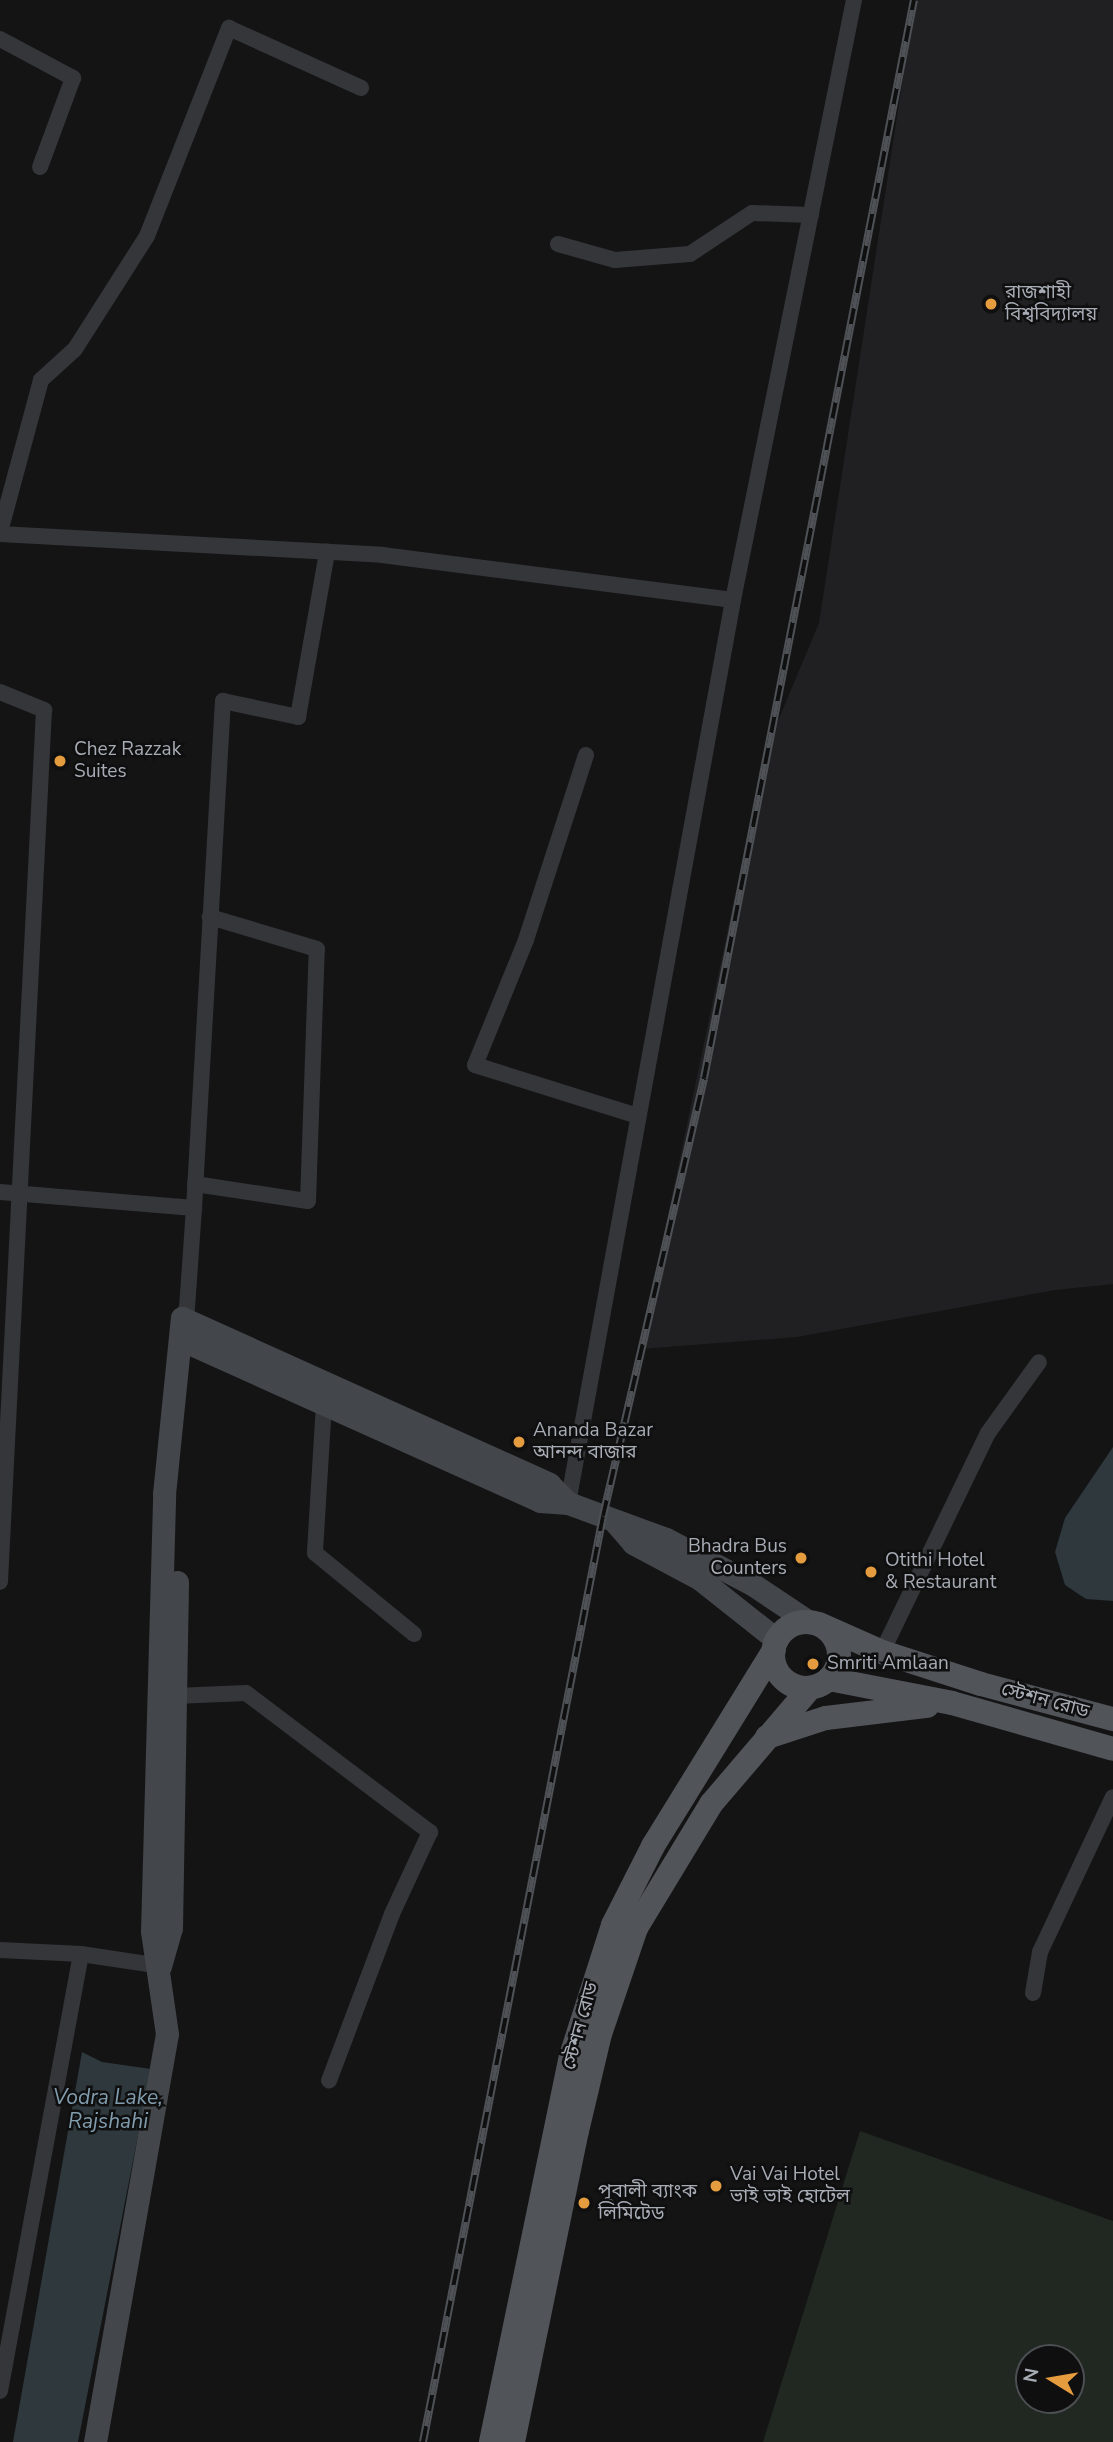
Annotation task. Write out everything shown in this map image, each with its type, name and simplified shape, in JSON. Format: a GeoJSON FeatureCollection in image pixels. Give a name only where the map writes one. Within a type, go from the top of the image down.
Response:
{"type":"FeatureCollection","features":[{"type":"Feature","properties":{"kind":"main road"},"geometry":{"type":"LineString","coordinates":[[187,1327],[548,1484],[568,1503]]}},
{"type":"Feature","properties":{"kind":"main road"},"geometry":{"type":"LineString","coordinates":[[187,1327],[324,1404],[540,1501],[568,1503],[667,1539],[752,1584],[828,1630],[839,1650],[836,1671],[819,1684],[785,1680],[777,1670],[775,1645],[790,1626],[814,1623]]}},
{"type":"Feature","properties":{"kind":"main road"},"geometry":{"type":"LineString","coordinates":[[160,1966],[171,1928],[178,1496],[187,1327]]}},
{"type":"Feature","properties":{"kind":"main road"},"geometry":{"type":"LineString","coordinates":[[95,2442],[167,2034],[160,1966],[152,1931],[164,1508],[187,1327]]}},
{"type":"Feature","properties":{"kind":"main road"},"geometry":{"type":"LineString","coordinates":[[615,1522],[634,1543],[699,1579],[775,1645]]}},
{"type":"Feature","properties":{"kind":"main road","name":"স্টেশন রোড"},"geometry":{"type":"LineString","coordinates":[[814,1623],[882,1652],[1113,1719]]}},
{"type":"Feature","properties":{"kind":"main road","name":"স্টেশন রোড"},"geometry":{"type":"LineString","coordinates":[[491,2442],[571,2056],[599,1962],[613,1925],[653,1846],[775,1645]]}},
{"type":"Feature","properties":{"kind":"main road","name":"স্টেশন রোড"},"geometry":{"type":"LineString","coordinates":[[513,2442],[600,2034],[632,1940],[659,1886],[711,1804],[766,1738],[819,1684],[952,1703],[1113,1749]]}},
{"type":"Feature","properties":{"kind":"main road"},"geometry":{"type":"LineString","coordinates":[[766,1738],[826,1718],[952,1703]]}},
{"type":"Feature","properties":{"kind":"street"},"geometry":{"type":"LineString","coordinates":[[568,1503],[733,600],[854,0]]}},
{"type":"Feature","properties":{"kind":"street"},"geometry":{"type":"LineString","coordinates":[[361,88],[229,28],[146,236],[75,349],[41,380],[0,533],[327,551],[733,600]]}},
{"type":"Feature","properties":{"kind":"street"},"geometry":{"type":"LineString","coordinates":[[0,39],[73,78],[40,167]]}},
{"type":"Feature","properties":{"kind":"street"},"geometry":{"type":"LineString","coordinates":[[558,244],[615,260],[690,254],[752,213],[811,215]]}},
{"type":"Feature","properties":{"kind":"street"},"geometry":{"type":"LineString","coordinates":[[187,1327],[223,701],[298,717],[327,551]]}},
{"type":"Feature","properties":{"kind":"street"},"geometry":{"type":"LineString","coordinates":[[0,692],[44,710],[0,1582]]}},
{"type":"Feature","properties":{"kind":"street"},"geometry":{"type":"LineString","coordinates":[[586,755],[526,940],[475,1065],[638,1116]]}},
{"type":"Feature","properties":{"kind":"street"},"geometry":{"type":"LineString","coordinates":[[195,1184],[308,1201],[317,949],[210,917]]}},
{"type":"Feature","properties":{"kind":"street"},"geometry":{"type":"LineString","coordinates":[[0,1192],[194,1208]]}},
{"type":"Feature","properties":{"kind":"street"},"geometry":{"type":"LineString","coordinates":[[882,1652],[988,1433],[1039,1362]]}},
{"type":"Feature","properties":{"kind":"street"},"geometry":{"type":"LineString","coordinates":[[324,1404],[315,1553],[414,1634]]}},
{"type":"Feature","properties":{"kind":"street"},"geometry":{"type":"LineString","coordinates":[[175,1696],[246,1693],[430,1832],[392,1914],[329,2081]]}},
{"type":"Feature","properties":{"kind":"street"},"geometry":{"type":"LineString","coordinates":[[1033,1993],[1041,1952],[1113,1797]]}},
{"type":"Feature","properties":{"kind":"street"},"geometry":{"type":"LineString","coordinates":[[0,1950],[81,1954],[160,1966]]}},
{"type":"Feature","properties":{"kind":"street"},"geometry":{"type":"LineString","coordinates":[[0,2391],[81,1954]]}},
{"type":"Feature","properties":{"kind":"shaded area"},"geometry":{"type":"Polygon","coordinates":[[[915,0],[1113,0],[1113,1284],[1055,1290],[797,1337],[640,1349],[765,752],[819,623],[915,0]]]}},
{"type":"Feature","properties":{"kind":"shaded area"},"geometry":{"type":"Polygon","coordinates":[[[860,2131],[1113,2221],[1113,2442],[763,2442],[860,2131]]]}},
{"type":"Feature","properties":{"kind":"water"},"geometry":{"type":"Polygon","coordinates":[[[1113,1447],[1113,1601],[1086,1599],[1065,1585],[1055,1552],[1065,1518],[1113,1447]]]}},
{"type":"Feature","properties":{"kind":"water","name":"Vodra Lake, Rajshahi"},"geometry":{"type":"Polygon","coordinates":[[[82,2052],[102,2062],[151,2069],[78,2442],[13,2442],[82,2052]]]}},
{"type":"Feature","properties":{"kind":"railway"},"geometry":{"type":"LineString","coordinates":[[423,2442],[603,1516],[704,1078],[914,0]]}},
{"type":"Feature","properties":{"kind":"place","name":"রাজশাহী বিশ্ববিদ্যালয়"},"geometry":{"type":"Point","coordinates":[991,304]}},
{"type":"Feature","properties":{"kind":"place","name":"Chez Razzak Suites"},"geometry":{"type":"Point","coordinates":[60,761]}},
{"type":"Feature","properties":{"kind":"place","name":"Ananda Bazar আনন্দ বাজার"},"geometry":{"type":"Point","coordinates":[519,1442]}},
{"type":"Feature","properties":{"kind":"place","name":"Bhadra Bus Counters"},"geometry":{"type":"Point","coordinates":[801,1558]}},
{"type":"Feature","properties":{"kind":"place","name":"Otithi Hotel & Restaurant"},"geometry":{"type":"Point","coordinates":[871,1572]}},
{"type":"Feature","properties":{"kind":"place","name":"Smriti Amlaan"},"geometry":{"type":"Point","coordinates":[813,1664]}},
{"type":"Feature","properties":{"kind":"place","name":"Vai Vai Hotel ভাই ভাই হোটেল"},"geometry":{"type":"Point","coordinates":[716,2186]}},
{"type":"Feature","properties":{"kind":"place","name":"পূবালী ব্যাংক লিমিটেড"},"geometry":{"type":"Point","coordinates":[584,2203]}}]}
